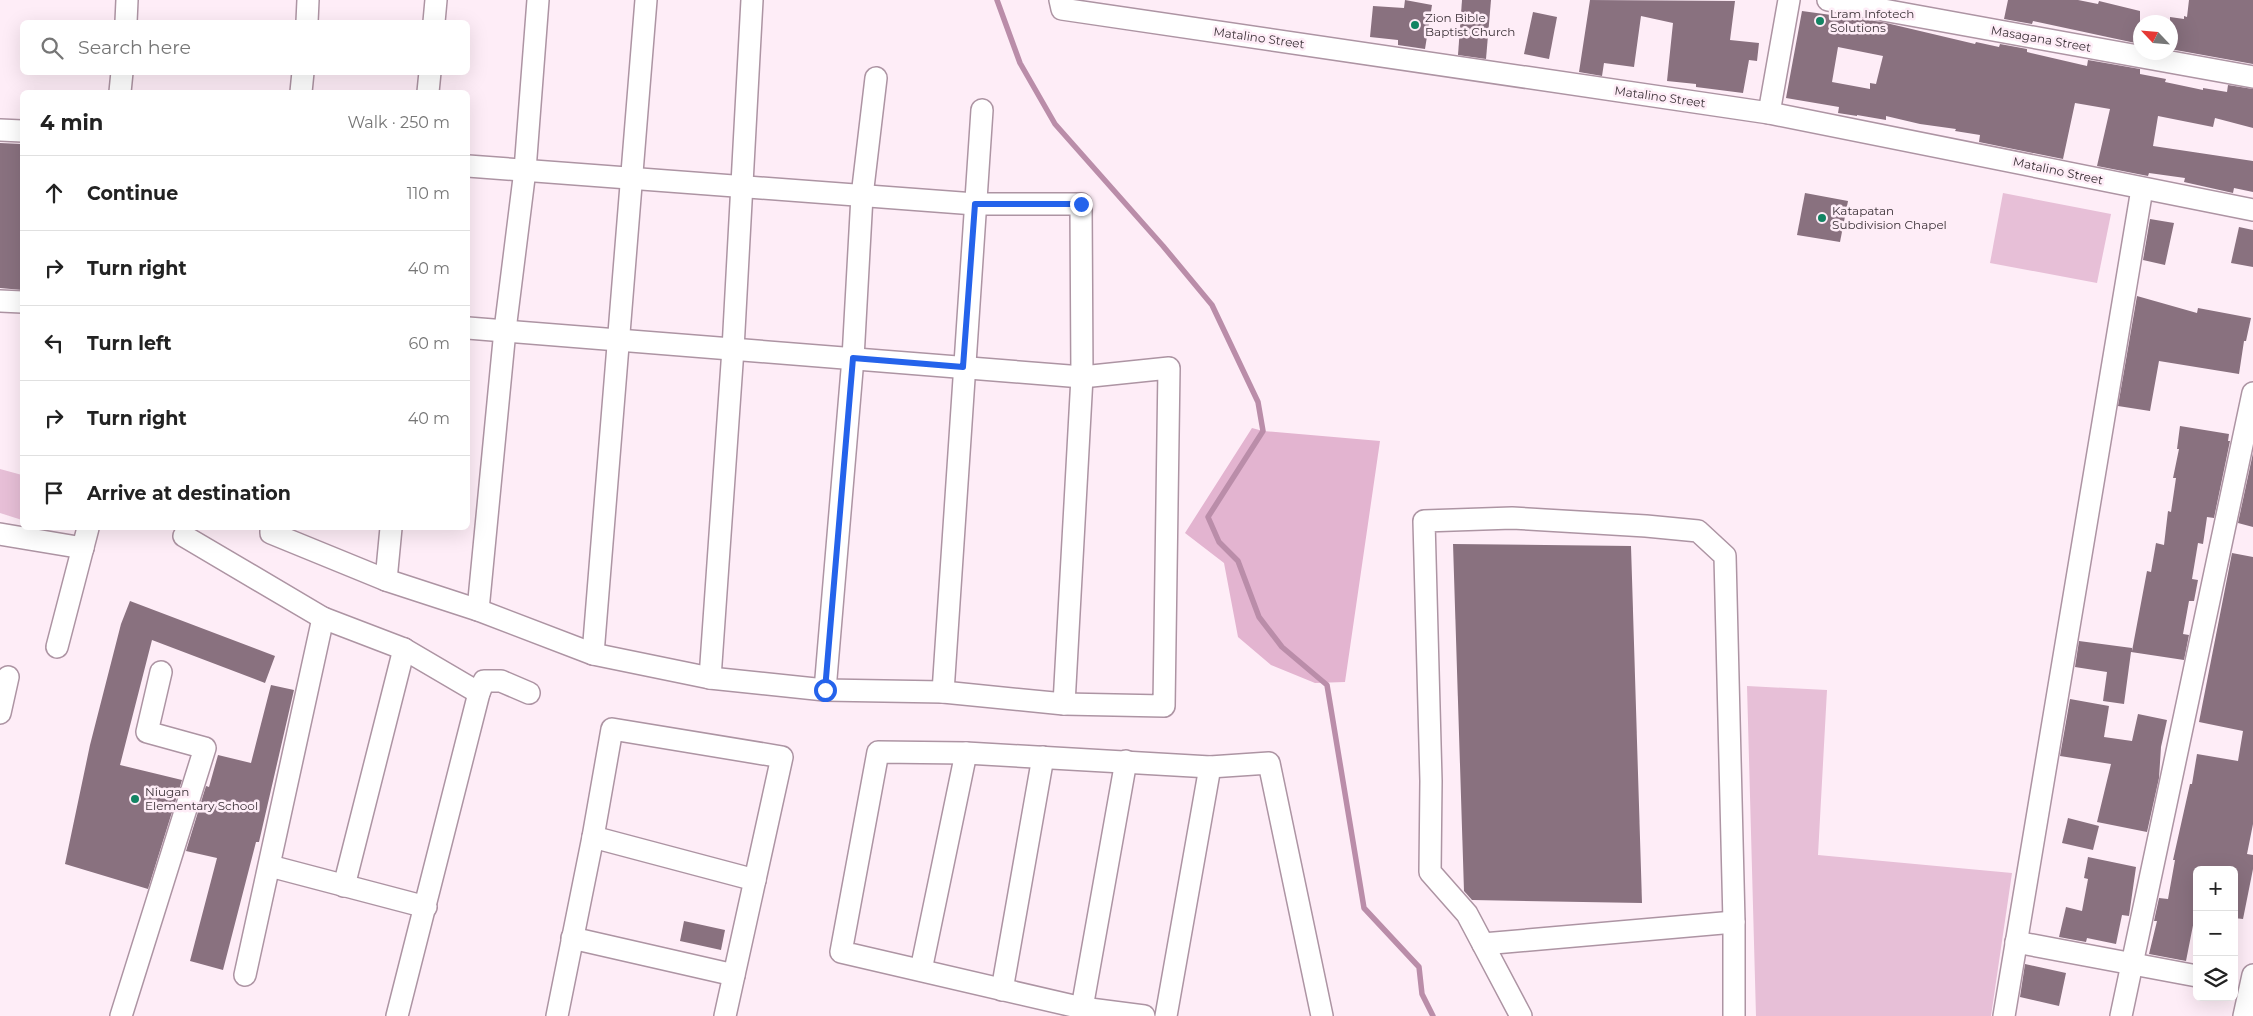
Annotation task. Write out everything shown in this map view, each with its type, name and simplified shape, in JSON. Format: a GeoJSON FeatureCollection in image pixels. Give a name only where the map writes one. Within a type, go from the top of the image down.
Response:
{"type":"FeatureCollection","features":[{"type":"Feature","properties":{"kind":"street"},"geometry":{"type":"LineString","coordinates":[[126,20],[127,0]]}},
{"type":"Feature","properties":{"kind":"street"},"geometry":{"type":"LineString","coordinates":[[307,20],[308,0]]}},
{"type":"Feature","properties":{"kind":"street"},"geometry":{"type":"LineString","coordinates":[[434,20],[436,0]]}},
{"type":"Feature","properties":{"kind":"street"},"geometry":{"type":"LineString","coordinates":[[478,610],[505,330],[525,170],[538,0]]}},
{"type":"Feature","properties":{"kind":"street"},"geometry":{"type":"LineString","coordinates":[[593,654],[630,178],[646,0]]}},
{"type":"Feature","properties":{"kind":"street"},"geometry":{"type":"LineString","coordinates":[[710,678],[733,349],[752,0]]}},
{"type":"Feature","properties":{"kind":"street"},"geometry":{"type":"LineString","coordinates":[[1769,113],[1789,0]]}},
{"type":"Feature","properties":{"kind":"street","name":"Masagana Street"},"geometry":{"type":"LineString","coordinates":[[1828,0],[2253,77]]}},
{"type":"Feature","properties":{"kind":"street","name":"Matalino Street"},"geometry":{"type":"LineString","coordinates":[[1061,4],[1769,113],[2253,210]]}},
{"type":"Feature","properties":{"kind":"street"},"geometry":{"type":"LineString","coordinates":[[120,90],[122,75]]}},
{"type":"Feature","properties":{"kind":"street"},"geometry":{"type":"LineString","coordinates":[[301,90],[303,75]]}},
{"type":"Feature","properties":{"kind":"street"},"geometry":{"type":"LineString","coordinates":[[428,90],[430,75]]}},
{"type":"Feature","properties":{"kind":"street"},"geometry":{"type":"LineString","coordinates":[[825,690],[853,358],[862,196],[876,78]]}},
{"type":"Feature","properties":{"kind":"street"},"geometry":{"type":"LineString","coordinates":[[943,692],[963,367],[982,110]]}},
{"type":"Feature","properties":{"kind":"street"},"geometry":{"type":"LineString","coordinates":[[0,130],[20,131]]}},
{"type":"Feature","properties":{"kind":"street"},"geometry":{"type":"LineString","coordinates":[[470,166],[975,204],[1081,204],[1082,377],[1064,704]]}},
{"type":"Feature","properties":{"kind":"street"},"geometry":{"type":"LineString","coordinates":[[2004,1016],[2142,188]]}},
{"type":"Feature","properties":{"kind":"street"},"geometry":{"type":"LineString","coordinates":[[0,301],[20,302]]}},
{"type":"Feature","properties":{"kind":"street"},"geometry":{"type":"LineString","coordinates":[[271,530],[270,533],[386,580],[478,610],[593,654],[710,678],[825,690],[943,692],[1064,704],[1164,706],[1169,368],[1082,377],[470,328]]}},
{"type":"Feature","properties":{"kind":"street"},"geometry":{"type":"LineString","coordinates":[[2121,1016],[2253,393]]}},
{"type":"Feature","properties":{"kind":"street"},"geometry":{"type":"LineString","coordinates":[[1521,1016],[1467,914],[1430,872],[1431,781],[1424,521],[1512,518],[1698,531],[1725,556],[1734,922],[1734,1016]]}},
{"type":"Feature","properties":{"kind":"street"},"geometry":{"type":"LineString","coordinates":[[57,648],[88,530]]}},
{"type":"Feature","properties":{"kind":"street"},"geometry":{"type":"LineString","coordinates":[[386,580],[391,530]]}},
{"type":"Feature","properties":{"kind":"street"},"geometry":{"type":"LineString","coordinates":[[0,534],[84,548]]}},
{"type":"Feature","properties":{"kind":"street"},"geometry":{"type":"LineString","coordinates":[[184,536],[323,618],[404,649],[479,693]]}},
{"type":"Feature","properties":{"kind":"street"},"geometry":{"type":"LineString","coordinates":[[245,975],[323,618]]}},
{"type":"Feature","properties":{"kind":"street"},"geometry":{"type":"LineString","coordinates":[[344,886],[404,649]]}},
{"type":"Feature","properties":{"kind":"street"},"geometry":{"type":"LineString","coordinates":[[121,1016],[205,748],[147,732],[161,672]]}},
{"type":"Feature","properties":{"kind":"street"},"geometry":{"type":"LineString","coordinates":[[0,713],[8,677]]}},
{"type":"Feature","properties":{"kind":"street"},"geometry":{"type":"LineString","coordinates":[[398,1016],[479,693],[484,681],[501,681],[529,692]]}},
{"type":"Feature","properties":{"kind":"street"},"geometry":{"type":"LineString","coordinates":[[557,1016],[593,837],[612,729],[782,757],[725,1016]]}},
{"type":"Feature","properties":{"kind":"street"},"geometry":{"type":"LineString","coordinates":[[1144,1016],[1085,1012],[921,970],[841,952],[878,752],[966,753],[1210,767],[1269,763],[1322,1016]]}},
{"type":"Feature","properties":{"kind":"street"},"geometry":{"type":"LineString","coordinates":[[921,970],[966,753]]}},
{"type":"Feature","properties":{"kind":"street"},"geometry":{"type":"LineString","coordinates":[[1002,990],[1043,758]]}},
{"type":"Feature","properties":{"kind":"street"},"geometry":{"type":"LineString","coordinates":[[1085,1012],[1126,761]]}},
{"type":"Feature","properties":{"kind":"street"},"geometry":{"type":"LineString","coordinates":[[1166,1016],[1210,767]]}},
{"type":"Feature","properties":{"kind":"street"},"geometry":{"type":"LineString","coordinates":[[593,837],[755,880]]}},
{"type":"Feature","properties":{"kind":"street"},"geometry":{"type":"LineString","coordinates":[[270,866],[426,907]]}},
{"type":"Feature","properties":{"kind":"street"},"geometry":{"type":"LineString","coordinates":[[1483,944],[1734,922]]}},
{"type":"Feature","properties":{"kind":"street"},"geometry":{"type":"LineString","coordinates":[[572,938],[734,974]]}},
{"type":"Feature","properties":{"kind":"street"},"geometry":{"type":"LineString","coordinates":[[2016,942],[2193,975]]}},
{"type":"Feature","properties":{"kind":"street"},"geometry":{"type":"LineString","coordinates":[[2244,1016],[2248,982]]}},
{"type":"Feature","properties":{"kind":"shaded area"},"geometry":{"type":"Polygon","coordinates":[[[2003,193],[2111,214],[2097,283],[1990,263],[2003,193]]]}},
{"type":"Feature","properties":{"kind":"shaded area"},"geometry":{"type":"Polygon","coordinates":[[[1252,428],[1263,431],[1380,441],[1345,682],[1315,683],[1271,665],[1238,637],[1224,563],[1185,533],[1252,428]]]}},
{"type":"Feature","properties":{"kind":"shaded area"},"geometry":{"type":"Polygon","coordinates":[[[0,469],[20,474],[20,519],[0,513],[0,469]]]}},
{"type":"Feature","properties":{"kind":"shaded area"},"geometry":{"type":"Polygon","coordinates":[[[1747,686],[1827,690],[1818,855],[2012,873],[1991,1016],[1756,1016],[1747,686]]]}},
{"type":"Feature","properties":{"kind":"building"},"geometry":{"type":"Polygon","coordinates":[[[1405,0],[1432,5],[1425,49],[1398,45],[1398,40],[1370,37],[1373,6],[1404,8],[1405,0]]]}},
{"type":"Feature","properties":{"kind":"building"},"geometry":{"type":"Polygon","coordinates":[[[1462,0],[1491,0],[1486,59],[1458,55],[1462,0]]]}},
{"type":"Feature","properties":{"kind":"building"},"geometry":{"type":"Polygon","coordinates":[[[1590,0],[1735,1],[1730,40],[1759,43],[1757,61],[1749,60],[1743,93],[1696,87],[1696,84],[1667,81],[1673,23],[1641,16],[1634,67],[1604,63],[1602,76],[1579,72],[1590,0]]]}},
{"type":"Feature","properties":{"kind":"building"},"geometry":{"type":"Polygon","coordinates":[[[2008,0],[2078,0],[2098,4],[2099,1],[2140,11],[2140,15],[2133,15],[2133,42],[2033,21],[2032,24],[2004,19],[2008,0]]]}},
{"type":"Feature","properties":{"kind":"building"},"geometry":{"type":"Polygon","coordinates":[[[2189,0],[2253,0],[2253,64],[2178,50],[2178,18],[2184,19],[2184,16],[2187,17],[2189,0]]]}},
{"type":"Feature","properties":{"kind":"building"},"geometry":{"type":"Polygon","coordinates":[[[1802,11],[1882,22],[1975,44],[1976,42],[1999,47],[2000,44],[2027,49],[2027,52],[2087,66],[2088,60],[2140,69],[2140,74],[2166,79],[2165,82],[2203,90],[2203,88],[2227,92],[2228,85],[2253,89],[2253,128],[2215,118],[2213,127],[2158,116],[2153,146],[2253,161],[2253,192],[2234,188],[2233,193],[2184,182],[2185,178],[2149,173],[2148,176],[2097,166],[2110,109],[2075,103],[2063,159],[1979,142],[1980,135],[1955,131],[1956,129],[1920,124],[1886,116],[1886,120],[1838,113],[1839,107],[1786,98],[1802,11]],[[1838,47],[1832,82],[1870,89],[1870,83],[1876,84],[1883,56],[1838,47]]]}},
{"type":"Feature","properties":{"kind":"building"},"geometry":{"type":"Polygon","coordinates":[[[1533,12],[1557,17],[1549,59],[1524,54],[1533,12]]]}},
{"type":"Feature","properties":{"kind":"building"},"geometry":{"type":"Polygon","coordinates":[[[0,143],[20,144],[20,290],[0,288],[0,143]]]}},
{"type":"Feature","properties":{"kind":"building","name":"Katapatan Subdivision Chapel"},"geometry":{"type":"Polygon","coordinates":[[[1805,193],[1848,201],[1840,242],[1797,235],[1805,193]]]}},
{"type":"Feature","properties":{"kind":"building"},"geometry":{"type":"Polygon","coordinates":[[[2150,219],[2174,223],[2165,265],[2143,260],[2150,219]]]}},
{"type":"Feature","properties":{"kind":"building"},"geometry":{"type":"Polygon","coordinates":[[[2239,227],[2253,230],[2253,267],[2231,263],[2239,227]]]}},
{"type":"Feature","properties":{"kind":"building"},"geometry":{"type":"Polygon","coordinates":[[[2137,296],[2197,313],[2198,308],[2251,318],[2246,341],[2244,341],[2239,374],[2159,361],[2150,411],[2118,406],[2137,296]]]}},
{"type":"Feature","properties":{"kind":"building"},"geometry":{"type":"Polygon","coordinates":[[[2180,426],[2229,434],[2228,441],[2230,441],[2214,518],[2207,517],[2203,544],[2198,543],[2192,579],[2198,580],[2194,601],[2189,601],[2183,634],[2189,635],[2184,660],[2131,652],[2124,704],[2103,701],[2107,672],[2075,667],[2079,641],[2132,648],[2132,651],[2147,571],[2151,572],[2156,543],[2164,545],[2168,511],[2171,512],[2176,478],[2173,478],[2179,449],[2177,449],[2180,426]]]}},
{"type":"Feature","properties":{"kind":"building"},"geometry":{"type":"Polygon","coordinates":[[[2253,453],[2253,527],[2238,523],[2253,453]]]}},
{"type":"Feature","properties":{"kind":"building"},"geometry":{"type":"Polygon","coordinates":[[[1453,544],[1631,546],[1642,903],[1472,900],[1464,891],[1453,544]]]}},
{"type":"Feature","properties":{"kind":"building"},"geometry":{"type":"Polygon","coordinates":[[[2232,553],[2253,557],[2253,824],[2247,854],[2253,855],[2253,869],[2243,919],[2238,918],[2238,866],[2193,866],[2193,925],[2186,961],[2149,954],[2157,921],[2154,921],[2159,898],[2168,899],[2175,860],[2173,860],[2190,784],[2192,784],[2197,754],[2238,761],[2243,731],[2199,722],[2232,553]]]}},
{"type":"Feature","properties":{"kind":"building"},"geometry":{"type":"Polygon","coordinates":[[[130,601],[275,656],[265,683],[152,640],[120,765],[182,780],[148,889],[65,864],[90,745],[121,624],[130,601]]]}},
{"type":"Feature","properties":{"kind":"building"},"geometry":{"type":"Polygon","coordinates":[[[271,685],[294,690],[259,842],[256,842],[223,970],[190,961],[217,858],[186,851],[206,786],[209,787],[218,755],[251,763],[271,685]]]}},
{"type":"Feature","properties":{"kind":"building"},"geometry":{"type":"Polygon","coordinates":[[[2070,699],[2109,706],[2104,737],[2132,741],[2138,714],[2167,720],[2161,747],[2159,778],[2147,832],[2097,822],[2111,764],[2060,756],[2070,699]]]}},
{"type":"Feature","properties":{"kind":"building"},"geometry":{"type":"Polygon","coordinates":[[[2068,818],[2099,826],[2093,850],[2062,843],[2068,818]]]}},
{"type":"Feature","properties":{"kind":"building"},"geometry":{"type":"Polygon","coordinates":[[[2088,857],[2136,867],[2129,916],[2122,915],[2116,944],[2087,938],[2086,942],[2059,937],[2066,907],[2082,911],[2088,879],[2084,878],[2088,857]]]}},
{"type":"Feature","properties":{"kind":"building"},"geometry":{"type":"Polygon","coordinates":[[[684,921],[725,930],[721,950],[680,941],[684,921]]]}},
{"type":"Feature","properties":{"kind":"building"},"geometry":{"type":"Polygon","coordinates":[[[2025,964],[2066,973],[2059,1006],[2020,997],[2025,964]]]}},
{"type":"Feature","properties":{"kind":"waterway"},"geometry":{"type":"LineString","coordinates":[[997,0],[1020,63],[1055,124],[1163,246],[1212,305],[1258,402],[1263,431],[1208,517],[1219,542],[1238,561],[1259,617],[1282,647],[1327,685],[1364,908],[1419,967],[1422,994],[1433,1016]]}},
{"type":"Feature","properties":{"kind":"place","name":"Lram Infotech Solutions"},"geometry":{"type":"Point","coordinates":[1820,21]}},
{"type":"Feature","properties":{"kind":"place","name":"Zion Bible Baptist Church"},"geometry":{"type":"Point","coordinates":[1415,25]}},
{"type":"Feature","properties":{"kind":"place","name":"Katapatan Subdivision Chapel"},"geometry":{"type":"Point","coordinates":[1822,218]}},
{"type":"Feature","properties":{"kind":"place","name":"Niugan Elementary School"},"geometry":{"type":"Point","coordinates":[135,799]}},
{"type":"Feature","properties":{"kind":"route"},"geometry":{"type":"LineString","coordinates":[[825,690],[853,358],[963,367],[975,204],[1081,204]]}}]}
